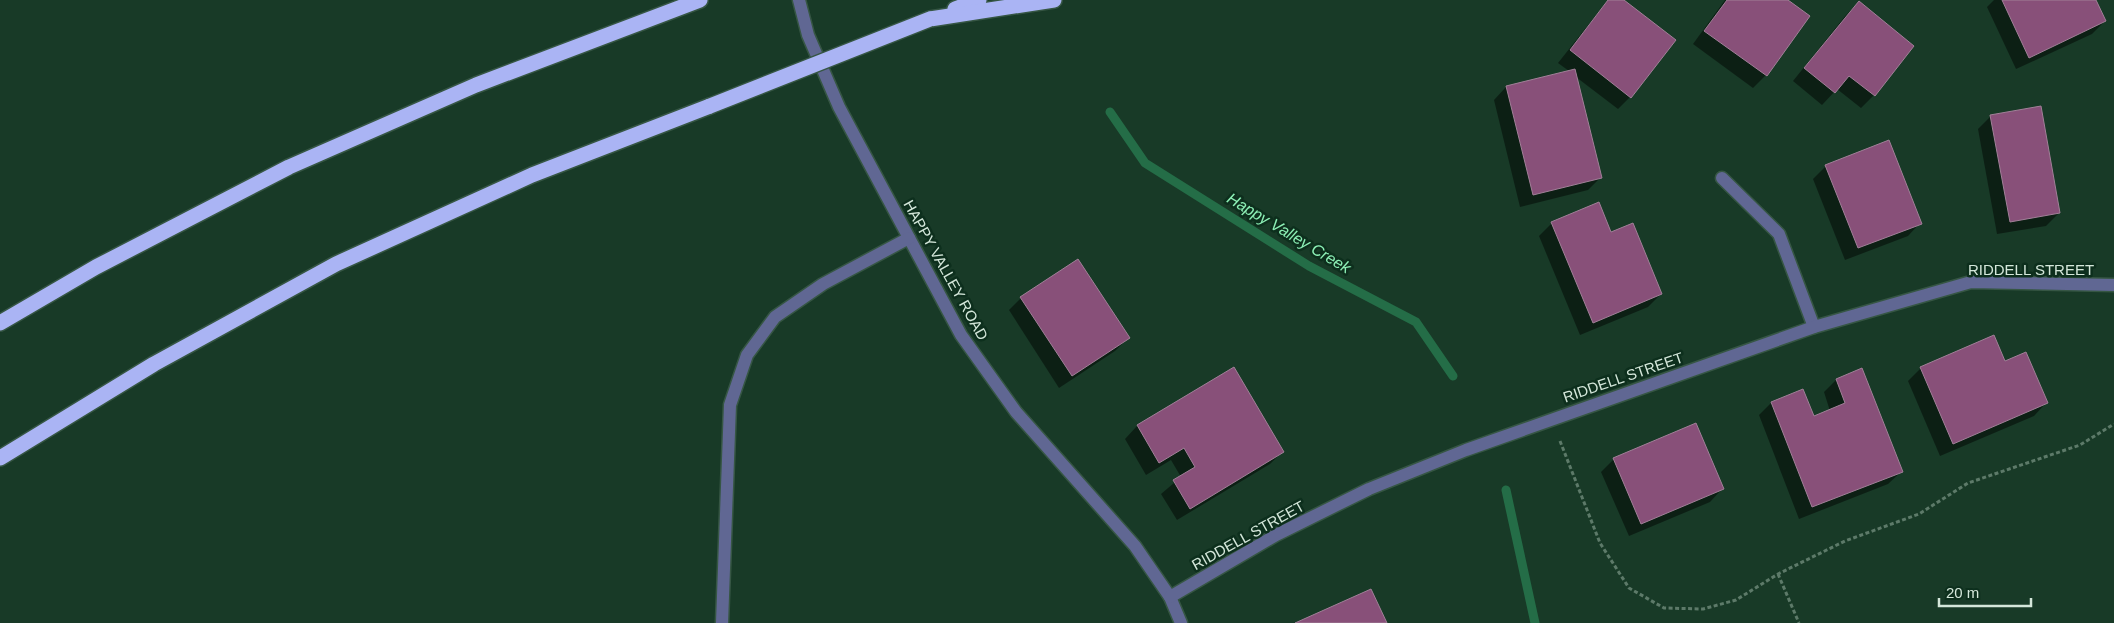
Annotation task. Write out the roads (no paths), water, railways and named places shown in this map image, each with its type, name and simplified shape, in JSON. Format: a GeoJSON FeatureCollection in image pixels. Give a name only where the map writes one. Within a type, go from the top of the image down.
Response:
{"type":"FeatureCollection","features":[{"type":"Feature","properties":{"kind":"highway"},"geometry":{"type":"LineString","coordinates":[[0,323],[96,266],[289,167],[476,85],[700,0]]}},
{"type":"Feature","properties":{"kind":"highway"},"geometry":{"type":"LineString","coordinates":[[0,458],[154,364],[336,264],[532,176],[979,0]]}},
{"type":"Feature","properties":{"kind":"highway"},"geometry":{"type":"LineString","coordinates":[[930,18],[1054,0]]}},
{"type":"Feature","properties":{"kind":"street","name":"HAPPY VALLEY ROAD"},"geometry":{"type":"LineString","coordinates":[[799,0],[808,35],[839,107],[960,335],[1016,412],[1135,546],[1170,597],[1182,623]]}},
{"type":"Feature","properties":{"kind":"street"},"geometry":{"type":"LineString","coordinates":[[1722,178],[1779,234],[1814,327]]}},
{"type":"Feature","properties":{"kind":"street"},"geometry":{"type":"LineString","coordinates":[[722,623],[730,405],[747,355],[775,316],[824,284],[909,238]]}},
{"type":"Feature","properties":{"kind":"street","name":"RIDDELL STREET"},"geometry":{"type":"LineString","coordinates":[[1170,597],[1276,535],[1369,489],[1466,450],[1814,327],[1971,282],[2114,285]]}},
{"type":"Feature","properties":{"kind":"waterway","name":"Happy Valley Creek"},"geometry":{"type":"LineString","coordinates":[[1110,112],[1145,163],[1309,266],[1416,322],[1453,376]]}},
{"type":"Feature","properties":{"kind":"waterway","name":"Happy Valley Creek"},"geometry":{"type":"LineString","coordinates":[[1506,490],[1535,623]]}}]}
